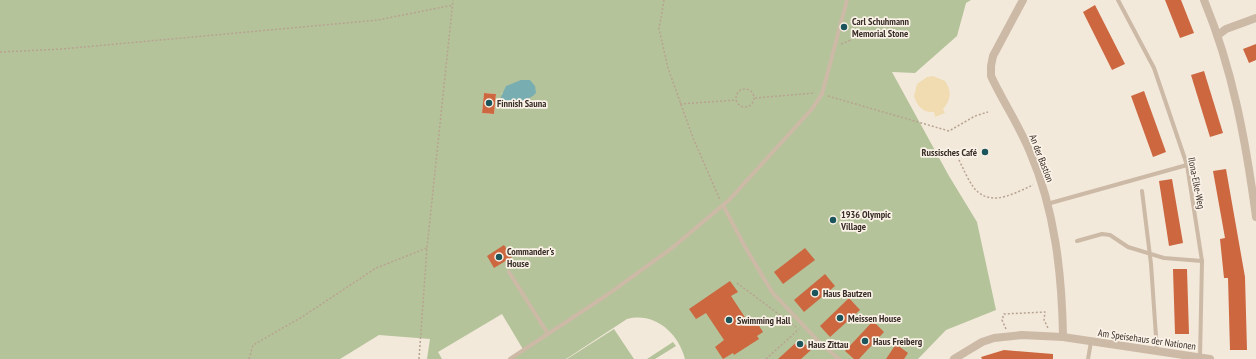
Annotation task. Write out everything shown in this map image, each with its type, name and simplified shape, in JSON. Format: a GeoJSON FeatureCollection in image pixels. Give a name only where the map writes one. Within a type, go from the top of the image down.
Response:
{"type":"FeatureCollection","features":[{"type":"Feature","properties":{"kind":"street","name":"An der Bastion"},"geometry":{"type":"LineString","coordinates":[[1023,0],[993,56],[991,76],[1030,152],[1047,204],[1056,244],[1061,285],[1063,337]]}},
{"type":"Feature","properties":{"kind":"street"},"geometry":{"type":"LineString","coordinates":[[1204,0],[1230,71],[1241,121],[1256,217]]}},
{"type":"Feature","properties":{"kind":"street"},"geometry":{"type":"LineString","coordinates":[[1218,35],[1226,29],[1256,18]]}},
{"type":"Feature","properties":{"kind":"street","name":"Am Speisehaus der Nationen"},"geometry":{"type":"LineString","coordinates":[[954,359],[982,342],[1022,335],[1063,337],[1210,359]]}},
{"type":"Feature","properties":{"kind":"lane"},"geometry":{"type":"LineString","coordinates":[[510,359],[607,295],[672,248],[723,205],[812,109],[822,94],[847,0]]}},
{"type":"Feature","properties":{"kind":"lane","name":"Ilona-Elke-Weg"},"geometry":{"type":"LineString","coordinates":[[1118,0],[1154,68],[1187,165],[1202,261],[1200,358]]}},
{"type":"Feature","properties":{"kind":"lane"},"geometry":{"type":"LineString","coordinates":[[1047,204],[1187,165]]}},
{"type":"Feature","properties":{"kind":"lane"},"geometry":{"type":"LineString","coordinates":[[1142,191],[1151,264],[1157,351]]}},
{"type":"Feature","properties":{"kind":"lane"},"geometry":{"type":"LineString","coordinates":[[723,205],[744,245],[772,292],[838,359]]}},
{"type":"Feature","properties":{"kind":"lane"},"geometry":{"type":"LineString","coordinates":[[1077,241],[1102,234],[1110,235],[1128,246],[1164,258],[1202,261]]}},
{"type":"Feature","properties":{"kind":"lane"},"geometry":{"type":"LineString","coordinates":[[509,272],[548,334]]}},
{"type":"Feature","properties":{"kind":"lane","name":"Am Speisehaus der Nationen"},"geometry":{"type":"LineString","coordinates":[[1088,359],[1091,342]]}},
{"type":"Feature","properties":{"kind":"path"},"geometry":{"type":"LineString","coordinates":[[419,359],[427,248],[453,0]]}},
{"type":"Feature","properties":{"kind":"path"},"geometry":{"type":"LineString","coordinates":[[664,0],[659,29],[668,68],[680,104],[723,205]]}},
{"type":"Feature","properties":{"kind":"path"},"geometry":{"type":"LineString","coordinates":[[0,52],[62,48],[378,20],[453,5]]}},
{"type":"Feature","properties":{"kind":"path"},"geometry":{"type":"LineString","coordinates":[[744,88],[750,89],[754,93],[755,98],[751,106],[747,108],[738,104],[736,95],[739,90],[744,88]]}},
{"type":"Feature","properties":{"kind":"path"},"geometry":{"type":"LineString","coordinates":[[755,98],[811,92],[949,131],[975,116],[988,112]]}},
{"type":"Feature","properties":{"kind":"path"},"geometry":{"type":"LineString","coordinates":[[680,104],[736,100]]}},
{"type":"Feature","properties":{"kind":"path"},"geometry":{"type":"LineString","coordinates":[[959,160],[977,192],[991,198],[1008,196],[1040,182]]}},
{"type":"Feature","properties":{"kind":"path"},"geometry":{"type":"LineString","coordinates":[[249,359],[253,345],[302,317],[376,268],[427,248]]}},
{"type":"Feature","properties":{"kind":"path"},"geometry":{"type":"LineString","coordinates":[[738,283],[799,330]]}},
{"type":"Feature","properties":{"kind":"path"},"geometry":{"type":"LineString","coordinates":[[1008,337],[1002,320],[1004,314],[1045,312],[1044,320],[1052,336]]}},
{"type":"Feature","properties":{"kind":"path"},"geometry":{"type":"LineString","coordinates":[[766,359],[804,326]]}},
{"type":"Feature","properties":{"kind":"green space"},"geometry":{"type":"Polygon","coordinates":[[[0,0],[971,0],[966,3],[957,36],[915,73],[892,72],[949,176],[977,222],[996,310],[946,330],[918,359],[685,359],[677,340],[664,326],[646,318],[637,318],[627,319],[566,359],[510,359],[524,351],[502,314],[438,352],[442,359],[427,359],[430,339],[379,335],[340,359],[0,359],[0,0]],[[484,93],[482,113],[494,114],[496,94],[484,93]],[[501,93],[513,104],[531,99],[501,93]]]}},
{"type":"Feature","properties":{"kind":"green space"},"geometry":{"type":"Polygon","coordinates":[[[614,329],[634,359],[567,359],[614,329]]]}},
{"type":"Feature","properties":{"kind":"green space"},"geometry":{"type":"Polygon","coordinates":[[[673,342],[676,346],[655,359],[647,359],[673,342]]]}},
{"type":"Feature","properties":{"kind":"sand"},"geometry":{"type":"Polygon","coordinates":[[[933,76],[945,81],[950,92],[948,102],[943,109],[945,113],[935,117],[934,112],[921,108],[914,96],[917,84],[927,77],[933,76]]]}},
{"type":"Feature","properties":{"kind":"water"},"geometry":{"type":"Polygon","coordinates":[[[521,80],[530,80],[535,86],[536,93],[530,98],[512,104],[509,107],[503,104],[500,99],[506,86],[521,80]]]}},
{"type":"Feature","properties":{"kind":"building"},"geometry":{"type":"Polygon","coordinates":[[[1165,0],[1181,0],[1194,33],[1180,38],[1165,0]]]}},
{"type":"Feature","properties":{"kind":"building"},"geometry":{"type":"Polygon","coordinates":[[[1095,5],[1125,64],[1112,70],[1083,12],[1095,5]]]}},
{"type":"Feature","properties":{"kind":"building"},"geometry":{"type":"Polygon","coordinates":[[[1256,44],[1256,60],[1249,63],[1243,49],[1256,44]]]}},
{"type":"Feature","properties":{"kind":"building"},"geometry":{"type":"Polygon","coordinates":[[[1204,71],[1223,133],[1210,137],[1191,75],[1204,71]]]}},
{"type":"Feature","properties":{"kind":"building"},"geometry":{"type":"Polygon","coordinates":[[[1144,91],[1166,152],[1153,157],[1131,96],[1144,91]]]}},
{"type":"Feature","properties":{"kind":"building","name":"Finnish Sauna"},"geometry":{"type":"Polygon","coordinates":[[[484,93],[496,94],[494,114],[482,113],[484,93]]]}},
{"type":"Feature","properties":{"kind":"building"},"geometry":{"type":"Polygon","coordinates":[[[1226,169],[1245,277],[1247,350],[1230,350],[1228,278],[1224,278],[1220,239],[1225,238],[1213,171],[1226,169]]]}},
{"type":"Feature","properties":{"kind":"building"},"geometry":{"type":"Polygon","coordinates":[[[1172,179],[1183,243],[1169,246],[1159,181],[1172,179]]]}},
{"type":"Feature","properties":{"kind":"building","name":"Commander's House"},"geometry":{"type":"Polygon","coordinates":[[[504,245],[512,257],[494,268],[487,256],[504,245]]]}},
{"type":"Feature","properties":{"kind":"building"},"geometry":{"type":"Polygon","coordinates":[[[805,248],[815,260],[783,284],[774,272],[805,248]]]}},
{"type":"Feature","properties":{"kind":"building"},"geometry":{"type":"Polygon","coordinates":[[[1173,269],[1187,269],[1189,334],[1175,334],[1173,269]]]}},
{"type":"Feature","properties":{"kind":"building","name":"Haus Bautzen"},"geometry":{"type":"Polygon","coordinates":[[[825,274],[835,286],[804,312],[794,300],[825,274]]]}},
{"type":"Feature","properties":{"kind":"building","name":"Swimming Hall"},"geometry":{"type":"Polygon","coordinates":[[[730,281],[738,292],[731,296],[750,325],[756,321],[763,332],[757,336],[759,339],[734,355],[733,353],[723,359],[715,347],[724,340],[706,313],[696,319],[689,309],[730,281]]]}},
{"type":"Feature","properties":{"kind":"building","name":"Meissen House"},"geometry":{"type":"Polygon","coordinates":[[[849,298],[860,310],[830,337],[820,326],[849,298]]]}},
{"type":"Feature","properties":{"kind":"building","name":"Haus Freiberg"},"geometry":{"type":"Polygon","coordinates":[[[873,321],[884,332],[859,359],[854,359],[845,351],[873,321]]]}},
{"type":"Feature","properties":{"kind":"building","name":"Haus Zittau"},"geometry":{"type":"Polygon","coordinates":[[[800,339],[811,350],[801,359],[778,359],[800,339]]]}},
{"type":"Feature","properties":{"kind":"building"},"geometry":{"type":"Polygon","coordinates":[[[896,344],[908,353],[904,359],[886,359],[896,344]]]}},
{"type":"Feature","properties":{"kind":"building"},"geometry":{"type":"Polygon","coordinates":[[[1004,350],[1053,354],[1053,359],[982,359],[981,357],[1004,350]]]}},
{"type":"Feature","properties":{"kind":"place","name":"Carl Schuhmann Memorial Stone"},"geometry":{"type":"Point","coordinates":[844,27]}},
{"type":"Feature","properties":{"kind":"place","name":"Finnish Sauna"},"geometry":{"type":"Point","coordinates":[489,103]}},
{"type":"Feature","properties":{"kind":"place","name":"Russisches Café"},"geometry":{"type":"Point","coordinates":[985,152]}},
{"type":"Feature","properties":{"kind":"place","name":"1936 Olympic Village"},"geometry":{"type":"Point","coordinates":[833,220]}},
{"type":"Feature","properties":{"kind":"place","name":"Commander's House"},"geometry":{"type":"Point","coordinates":[499,257]}},
{"type":"Feature","properties":{"kind":"place","name":"Haus Bautzen"},"geometry":{"type":"Point","coordinates":[815,293]}},
{"type":"Feature","properties":{"kind":"place","name":"Meissen House"},"geometry":{"type":"Point","coordinates":[840,318]}},
{"type":"Feature","properties":{"kind":"place","name":"Swimming Hall"},"geometry":{"type":"Point","coordinates":[729,320]}},
{"type":"Feature","properties":{"kind":"place","name":"Haus Freiberg"},"geometry":{"type":"Point","coordinates":[865,341]}},
{"type":"Feature","properties":{"kind":"place","name":"Haus Zittau"},"geometry":{"type":"Point","coordinates":[800,344]}}]}
